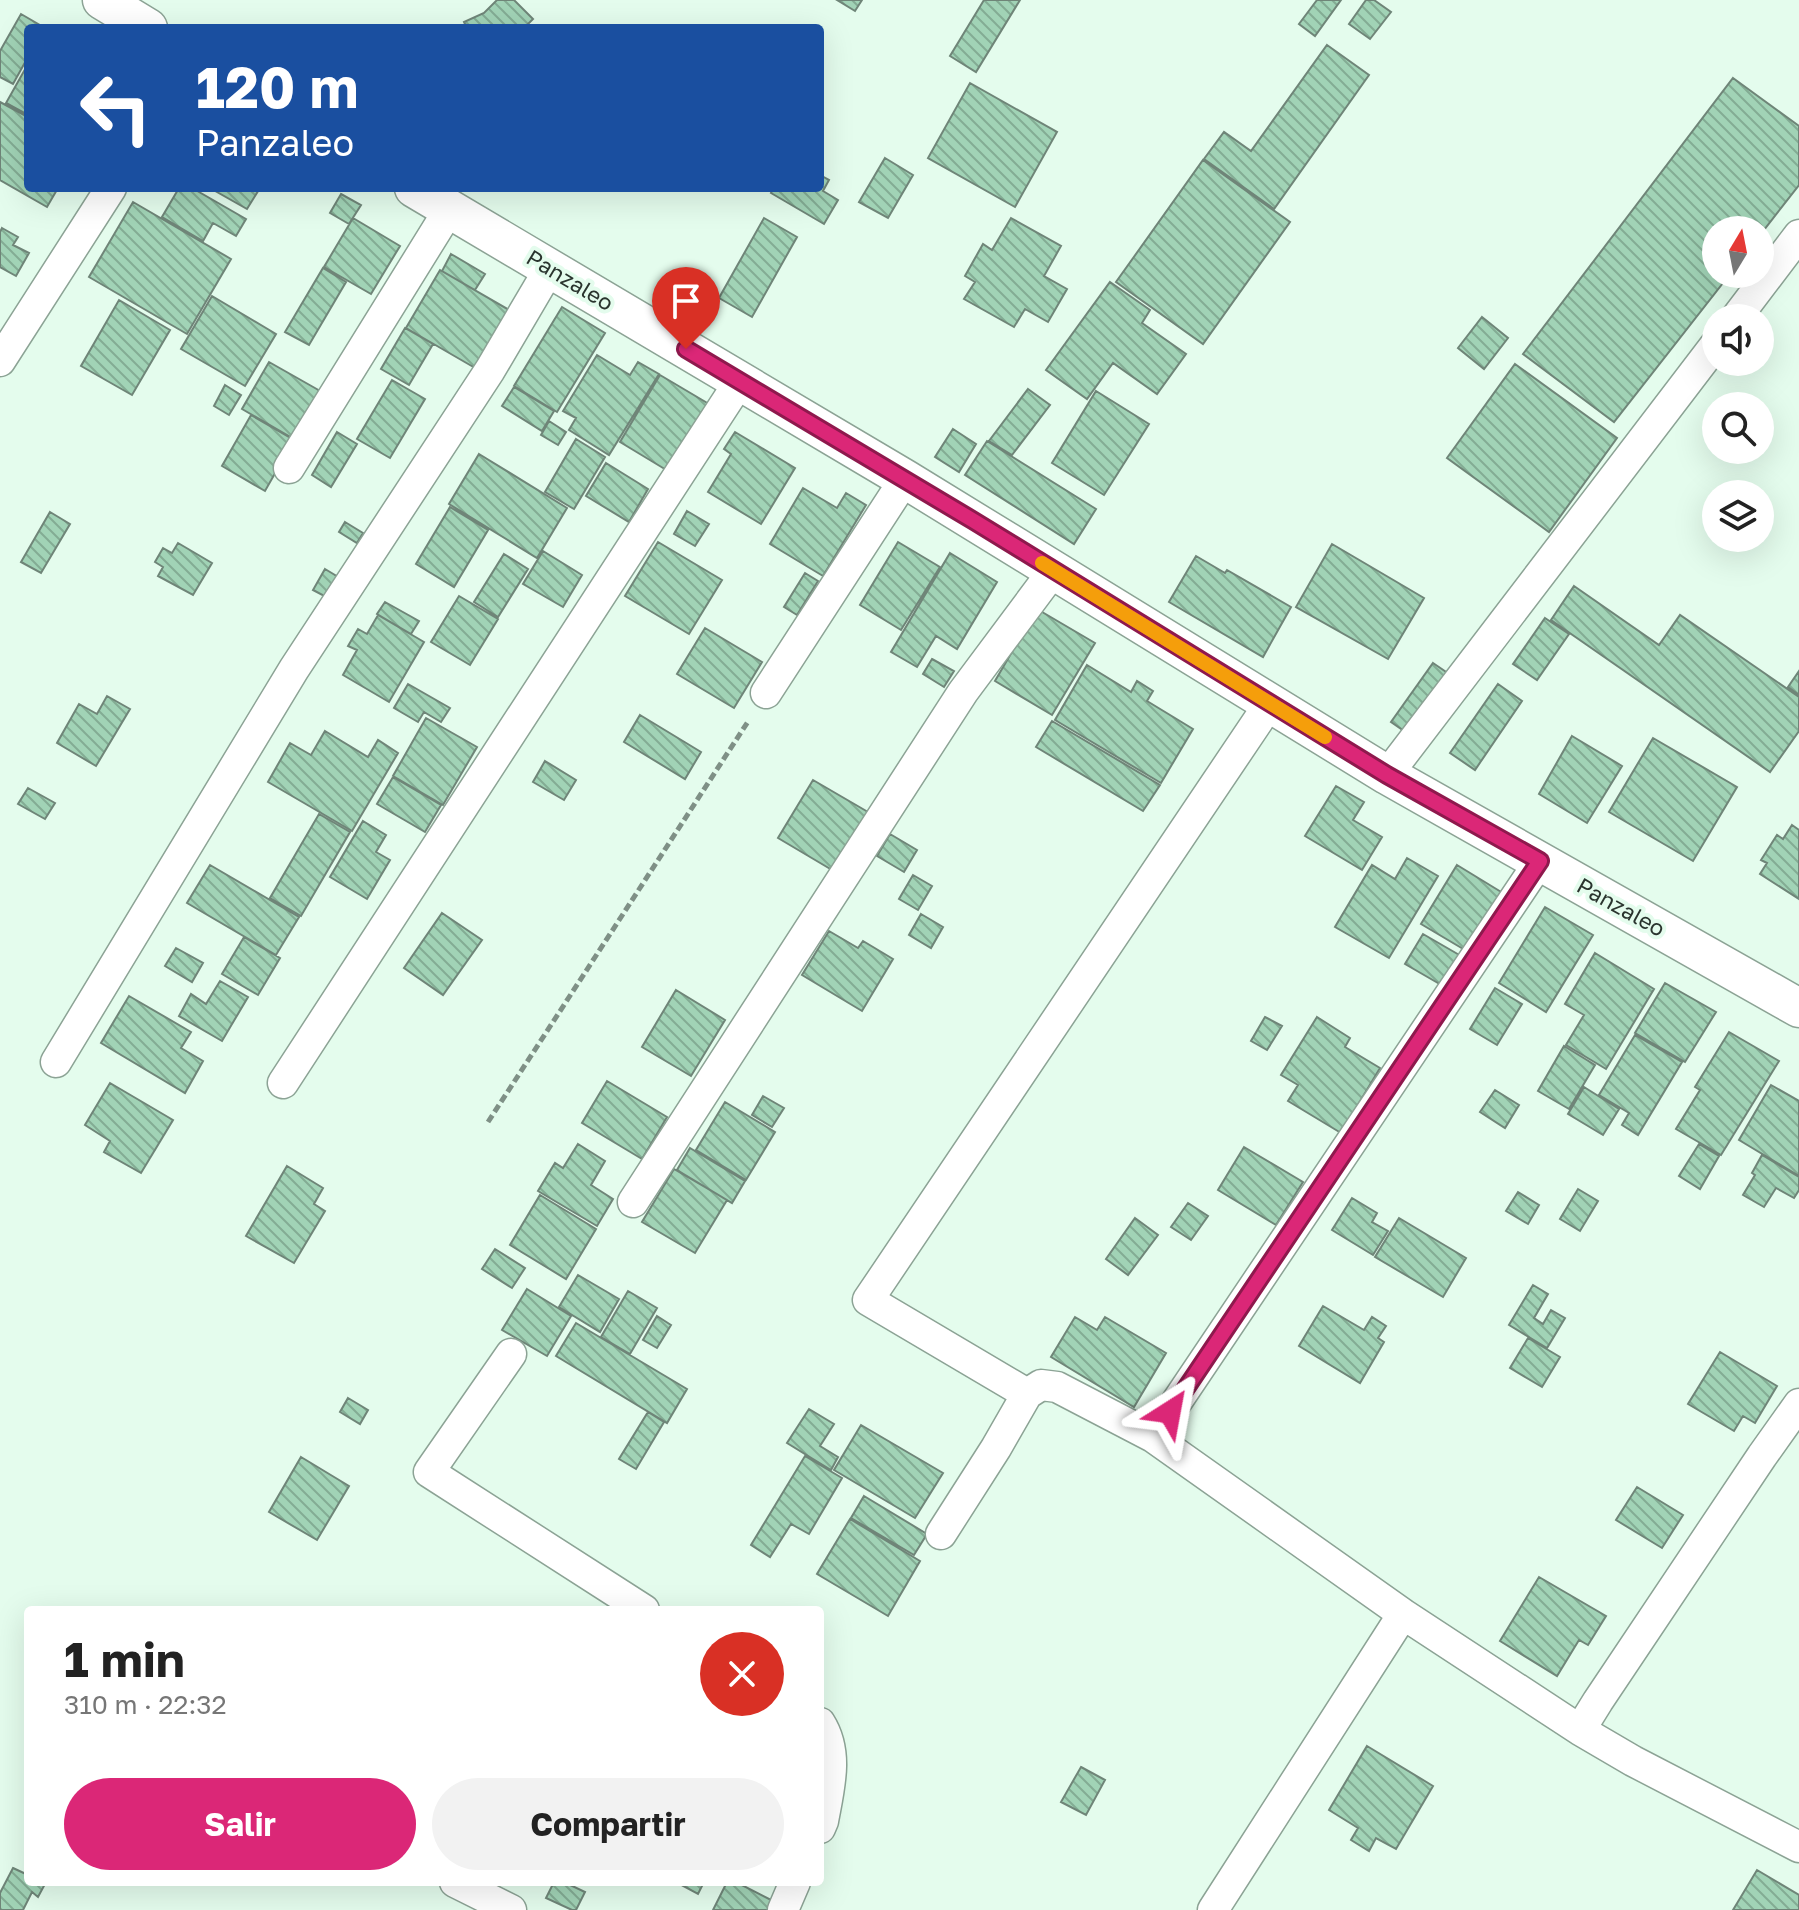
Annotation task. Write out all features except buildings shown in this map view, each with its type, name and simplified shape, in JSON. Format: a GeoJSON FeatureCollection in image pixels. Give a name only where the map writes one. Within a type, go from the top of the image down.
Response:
{"type":"FeatureCollection","features":[{"type":"Feature","properties":{"kind":"street"},"geometry":{"type":"LineString","coordinates":[[102,0],[141,24]]}},
{"type":"Feature","properties":{"kind":"street"},"geometry":{"type":"LineString","coordinates":[[0,361],[108,192]]}},
{"type":"Feature","properties":{"kind":"street","name":"Panzaleo"},"geometry":{"type":"LineString","coordinates":[[420,192],[905,479],[1387,775],[1799,1008]]}},
{"type":"Feature","properties":{"kind":"street"},"geometry":{"type":"LineString","coordinates":[[289,468],[449,210]]}},
{"type":"Feature","properties":{"kind":"street"},"geometry":{"type":"LineString","coordinates":[[1747,304],[1799,235]]}},
{"type":"Feature","properties":{"kind":"street"},"geometry":{"type":"LineString","coordinates":[[56,1062],[294,669],[490,370],[550,268]]}},
{"type":"Feature","properties":{"kind":"street"},"geometry":{"type":"LineString","coordinates":[[1387,775],[1702,362]]}},
{"type":"Feature","properties":{"kind":"street"},"geometry":{"type":"LineString","coordinates":[[283,1083],[740,381]]}},
{"type":"Feature","properties":{"kind":"street"},"geometry":{"type":"LineString","coordinates":[[766,693],[905,479]]}},
{"type":"Feature","properties":{"kind":"street"},"geometry":{"type":"LineString","coordinates":[[633,1202],[963,692],[1054,570]]}},
{"type":"Feature","properties":{"kind":"street"},"geometry":{"type":"LineString","coordinates":[[1027,1394],[868,1300],[1270,703]]}},
{"type":"Feature","properties":{"kind":"street"},"geometry":{"type":"LineString","coordinates":[[1153,1437],[1540,861]]}},
{"type":"Feature","properties":{"kind":"street"},"geometry":{"type":"LineString","coordinates":[[511,1354],[429,1472],[638,1606]]}},
{"type":"Feature","properties":{"kind":"street"},"geometry":{"type":"LineString","coordinates":[[941,1534],[1027,1394],[1041,1385],[1057,1387],[1153,1437],[1403,1614],[1580,1730],[1799,1847]]}},
{"type":"Feature","properties":{"kind":"street"},"geometry":{"type":"LineString","coordinates":[[1580,1730],[1799,1404]]}},
{"type":"Feature","properties":{"kind":"street"},"geometry":{"type":"LineString","coordinates":[[1213,1910],[1403,1614]]}},
{"type":"Feature","properties":{"kind":"street"},"geometry":{"type":"LineString","coordinates":[[824,1730],[828,1736],[832,1771],[824,1815]]}},
{"type":"Feature","properties":{"kind":"street"},"geometry":{"type":"LineString","coordinates":[[463,1886],[511,1910]]}},
{"type":"Feature","properties":{"kind":"street"},"geometry":{"type":"LineString","coordinates":[[783,1910],[793,1886]]}},
{"type":"Feature","properties":{"kind":"path"},"geometry":{"type":"LineString","coordinates":[[488,1122],[766,693]]}},
{"type":"Feature","properties":{"kind":"slow traffic"},"geometry":{"type":"LineString","coordinates":[[1042,563],[1325,737]]}},
{"type":"Feature","properties":{"kind":"route"},"geometry":{"type":"LineString","coordinates":[[686,349],[974,521],[1387,775],[1540,861],[1170,1412]]}}]}
